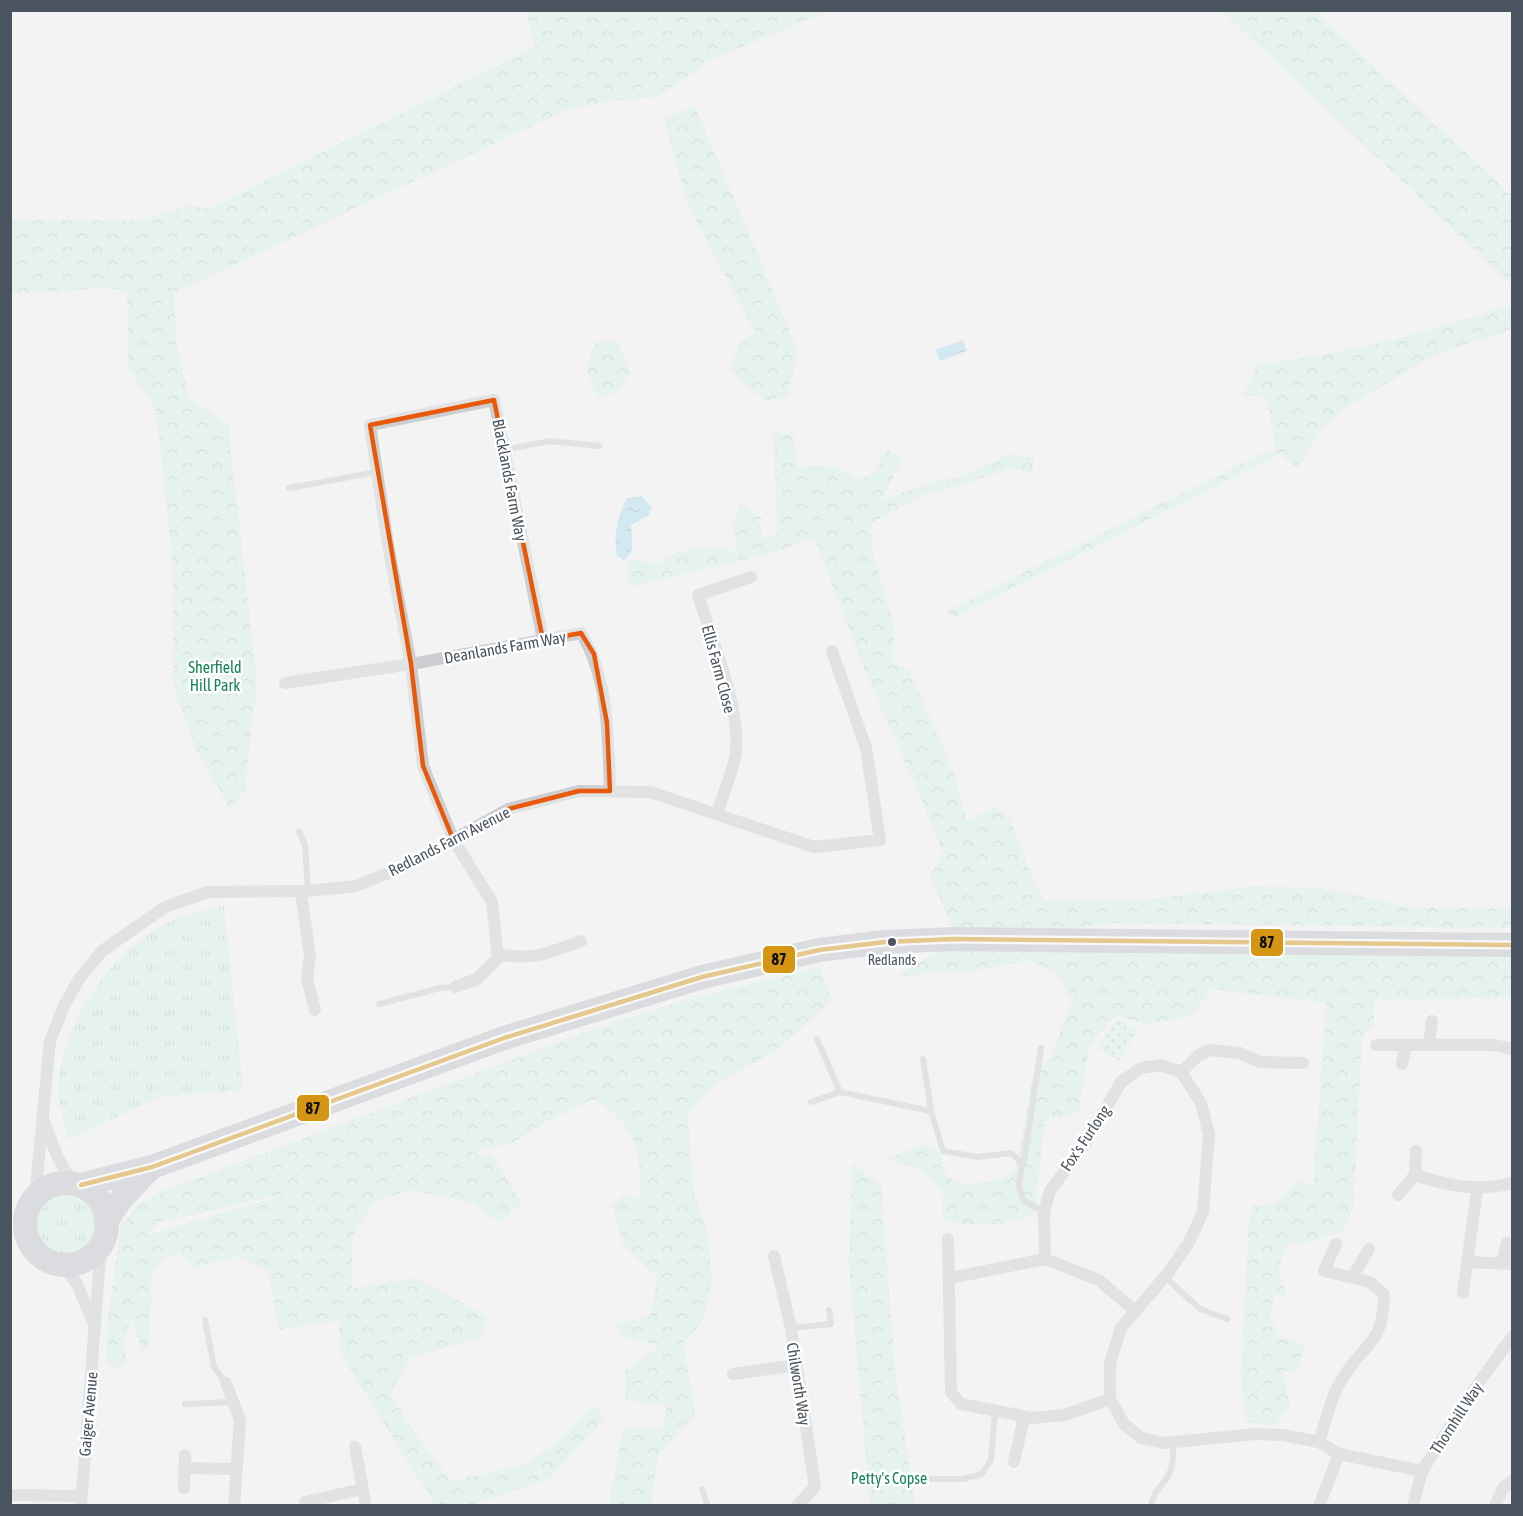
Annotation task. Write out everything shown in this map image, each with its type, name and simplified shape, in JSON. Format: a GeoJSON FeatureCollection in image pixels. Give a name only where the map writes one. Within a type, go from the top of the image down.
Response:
{"type":"FeatureCollection","features":[{"type":"Feature","properties":{"kind":"highway"},"geometry":{"type":"LineString","coordinates":[[39,1256],[26,1232],[25,1206],[52,1186],[76,1184],[152,1167],[264,1124],[555,1021],[702,977],[819,950],[893,942],[954,939],[1512,945]]}},
{"type":"Feature","properties":{"kind":"highway"},"geometry":{"type":"LineString","coordinates":[[10,1250],[39,1256],[62,1266],[86,1261],[101,1244],[107,1220],[121,1199],[152,1167]]}},
{"type":"Feature","properties":{"kind":"highway"},"geometry":{"type":"LineString","coordinates":[[76,1184],[99,1201],[107,1220]]}},
{"type":"Feature","properties":{"kind":"street","name":"Blacklands Farm Way"},"geometry":{"type":"LineString","coordinates":[[498,954],[492,902],[453,839],[423,766],[411,664],[370,425],[494,400],[543,640]]}},
{"type":"Feature","properties":{"kind":"street","name":"Ellis Farm Close"},"geometry":{"type":"LineString","coordinates":[[717,814],[736,752],[734,723],[728,693],[698,595],[751,577]]}},
{"type":"Feature","properties":{"kind":"street","name":"Deanlands Farm Way"},"geometry":{"type":"LineString","coordinates":[[411,664],[582,633],[594,654],[607,723],[610,791]]}},
{"type":"Feature","properties":{"kind":"street","name":"Redlands Farm Avenue"},"geometry":{"type":"LineString","coordinates":[[25,1206],[35,1173],[44,1120],[50,1041],[79,979],[102,951],[165,907],[208,892],[305,891],[357,886],[406,866],[508,809],[579,791],[650,792],[814,846],[880,840],[866,748],[832,651]]}},
{"type":"Feature","properties":{"kind":"street"},"geometry":{"type":"LineString","coordinates":[[285,683],[411,664]]}},
{"type":"Feature","properties":{"kind":"street"},"geometry":{"type":"LineString","coordinates":[[305,891],[309,956],[307,979],[315,1010]]}},
{"type":"Feature","properties":{"kind":"street"},"geometry":{"type":"LineString","coordinates":[[455,987],[477,979],[498,958],[498,954],[520,959],[541,956],[581,941]]}},
{"type":"Feature","properties":{"kind":"street"},"geometry":{"type":"LineString","coordinates":[[1429,1044],[1432,1021]]}},
{"type":"Feature","properties":{"kind":"street"},"geometry":{"type":"LineString","coordinates":[[1402,1064],[1406,1045]]}},
{"type":"Feature","properties":{"kind":"street"},"geometry":{"type":"LineString","coordinates":[[1376,1046],[1494,1045],[1512,1049]]}},
{"type":"Feature","properties":{"kind":"street"},"geometry":{"type":"LineString","coordinates":[[1303,1063],[1260,1062],[1240,1053],[1210,1050],[1199,1055],[1181,1072],[1201,1103],[1209,1134],[1208,1177],[1203,1212],[1188,1244],[1165,1277],[1121,1328],[1110,1363],[1110,1399],[1124,1424],[1141,1438],[1173,1442],[1255,1434],[1282,1435],[1319,1442],[1339,1454],[1422,1471]]}},
{"type":"Feature","properties":{"kind":"street","name":"Fox's Furlong"},"geometry":{"type":"LineString","coordinates":[[1045,1259],[1044,1212],[1050,1191],[1088,1139],[1121,1082],[1141,1068],[1161,1065],[1181,1072]]}},
{"type":"Feature","properties":{"kind":"street","name":"Redlands Farm Avenue"},"geometry":{"type":"LineString","coordinates":[[44,1120],[76,1184]]}},
{"type":"Feature","properties":{"kind":"street"},"geometry":{"type":"LineString","coordinates":[[1398,1195],[1415,1175],[1416,1150]]}},
{"type":"Feature","properties":{"kind":"street"},"geometry":{"type":"LineString","coordinates":[[1415,1175],[1438,1183],[1477,1190],[1512,1183]]}},
{"type":"Feature","properties":{"kind":"street"},"geometry":{"type":"LineString","coordinates":[[1463,1293],[1477,1190]]}},
{"type":"Feature","properties":{"kind":"street"},"geometry":{"type":"LineString","coordinates":[[948,1239],[951,1392],[961,1404],[1024,1417],[1065,1415],[1110,1399]]}},
{"type":"Feature","properties":{"kind":"street"},"geometry":{"type":"LineString","coordinates":[[1468,1262],[1507,1264],[1508,1243]]}},
{"type":"Feature","properties":{"kind":"street","name":"Gaiger Avenue"},"geometry":{"type":"LineString","coordinates":[[81,1501],[101,1244]]}},
{"type":"Feature","properties":{"kind":"street"},"geometry":{"type":"LineString","coordinates":[[1319,1442],[1343,1377],[1376,1339],[1383,1317],[1384,1294],[1370,1282],[1353,1276],[1324,1271],[1336,1244]]}},
{"type":"Feature","properties":{"kind":"street"},"geometry":{"type":"LineString","coordinates":[[1353,1276],[1369,1249]]}},
{"type":"Feature","properties":{"kind":"street","name":"Chilworth Way"},"geometry":{"type":"LineString","coordinates":[[774,1256],[791,1328],[815,1487],[797,1506]]}},
{"type":"Feature","properties":{"kind":"street"},"geometry":{"type":"LineString","coordinates":[[950,1278],[1045,1259],[1099,1280],[1136,1311]]}},
{"type":"Feature","properties":{"kind":"street","name":"Gaiger Avenue"},"geometry":{"type":"LineString","coordinates":[[62,1266],[76,1282],[94,1323]]}},
{"type":"Feature","properties":{"kind":"street","name":"Thornhill Way"},"geometry":{"type":"LineString","coordinates":[[1413,1506],[1422,1471],[1510,1344]]}},
{"type":"Feature","properties":{"kind":"street"},"geometry":{"type":"LineString","coordinates":[[733,1374],[796,1365]]}},
{"type":"Feature","properties":{"kind":"street"},"geometry":{"type":"LineString","coordinates":[[226,1383],[240,1420],[234,1506]]}},
{"type":"Feature","properties":{"kind":"street"},"geometry":{"type":"LineString","coordinates":[[1014,1462],[1024,1417]]}},
{"type":"Feature","properties":{"kind":"street"},"geometry":{"type":"LineString","coordinates":[[355,1447],[366,1506]]}},
{"type":"Feature","properties":{"kind":"street"},"geometry":{"type":"LineString","coordinates":[[1319,1506],[1339,1454]]}},
{"type":"Feature","properties":{"kind":"street"},"geometry":{"type":"LineString","coordinates":[[184,1488],[185,1461],[237,1469]]}},
{"type":"Feature","properties":{"kind":"street"},"geometry":{"type":"LineString","coordinates":[[1496,1506],[1509,1478]]}},
{"type":"Feature","properties":{"kind":"street"},"geometry":{"type":"LineString","coordinates":[[305,1502],[362,1489]]}},
{"type":"Feature","properties":{"kind":"street"},"geometry":{"type":"LineString","coordinates":[[10,1496],[81,1501]]}},
{"type":"Feature","properties":{"kind":"lane"},"geometry":{"type":"LineString","coordinates":[[504,450],[550,441],[599,446]]}},
{"type":"Feature","properties":{"kind":"lane"},"geometry":{"type":"LineString","coordinates":[[289,488],[377,472]]}},
{"type":"Feature","properties":{"kind":"lane"},"geometry":{"type":"LineString","coordinates":[[299,831],[304,845],[305,891]]}},
{"type":"Feature","properties":{"kind":"lane"},"geometry":{"type":"LineString","coordinates":[[379,1004],[440,988],[455,987]]}},
{"type":"Feature","properties":{"kind":"lane"},"geometry":{"type":"LineString","coordinates":[[817,1039],[840,1092]]}},
{"type":"Feature","properties":{"kind":"lane"},"geometry":{"type":"LineString","coordinates":[[1041,1048],[1019,1186],[1024,1201],[1044,1212]]}},
{"type":"Feature","properties":{"kind":"lane"},"geometry":{"type":"LineString","coordinates":[[923,1059],[931,1111],[943,1151],[977,1157],[1011,1153],[1020,1160],[1023,1170]]}},
{"type":"Feature","properties":{"kind":"lane"},"geometry":{"type":"LineString","coordinates":[[811,1102],[840,1092],[931,1111]]}},
{"type":"Feature","properties":{"kind":"lane"},"geometry":{"type":"LineString","coordinates":[[1165,1277],[1200,1309],[1227,1319]]}},
{"type":"Feature","properties":{"kind":"lane"},"geometry":{"type":"LineString","coordinates":[[791,1328],[831,1324],[829,1310]]}},
{"type":"Feature","properties":{"kind":"lane"},"geometry":{"type":"LineString","coordinates":[[205,1320],[213,1349],[214,1364],[226,1383]]}},
{"type":"Feature","properties":{"kind":"lane"},"geometry":{"type":"LineString","coordinates":[[185,1404],[233,1402]]}},
{"type":"Feature","properties":{"kind":"lane"},"geometry":{"type":"LineString","coordinates":[[929,1479],[963,1479],[982,1474],[991,1460],[995,1412]]}},
{"type":"Feature","properties":{"kind":"lane"},"geometry":{"type":"LineString","coordinates":[[1151,1506],[1154,1493],[1168,1476],[1172,1464],[1173,1442]]}},
{"type":"Feature","properties":{"kind":"lane"},"geometry":{"type":"LineString","coordinates":[[702,1489],[708,1506]]}},
{"type":"Feature","properties":{"kind":"highlighted area"},"geometry":{"type":"Polygon","coordinates":[[[494,400],[543,640],[581,633],[594,654],[607,723],[610,791],[579,791],[508,809],[453,839],[423,766],[411,664],[370,425],[494,400]]]}},
{"type":"Feature","properties":{"kind":"green space","name":"Sherfield Hill Park"},"geometry":{"type":"Polygon","coordinates":[[[526,11],[827,11],[709,61],[658,97],[626,99],[570,108],[174,293],[176,343],[189,398],[228,424],[257,682],[245,789],[230,809],[196,749],[173,686],[173,566],[160,447],[155,408],[128,368],[127,291],[108,288],[11,294],[11,220],[138,221],[189,205],[208,209],[535,47],[526,11]]]}},
{"type":"Feature","properties":{"kind":"green space"},"geometry":{"type":"Polygon","coordinates":[[[1222,11],[1315,11],[1512,196],[1512,285],[1222,11]]]}},
{"type":"Feature","properties":{"kind":"green space"},"geometry":{"type":"Polygon","coordinates":[[[695,106],[798,351],[788,396],[767,401],[745,385],[730,369],[739,345],[755,333],[687,203],[664,119],[695,106]]]}},
{"type":"Feature","properties":{"kind":"green space"},"geometry":{"type":"Polygon","coordinates":[[[1512,304],[1512,329],[1431,357],[1343,409],[1319,432],[1297,468],[1280,454],[951,619],[947,611],[1262,453],[1276,450],[1266,396],[1242,396],[1258,364],[1323,355],[1387,341],[1512,304]]]}},
{"type":"Feature","properties":{"kind":"green space"},"geometry":{"type":"Polygon","coordinates":[[[617,341],[630,373],[619,391],[600,399],[591,383],[588,364],[597,342],[617,341]]]}},
{"type":"Feature","properties":{"kind":"green space"},"geometry":{"type":"Polygon","coordinates":[[[773,432],[793,435],[798,467],[836,466],[856,480],[873,475],[887,449],[903,459],[881,500],[936,481],[958,478],[1009,454],[1034,458],[1032,472],[1008,469],[954,488],[929,492],[871,523],[872,551],[894,625],[893,662],[910,672],[954,773],[967,822],[994,807],[1009,816],[1035,885],[1045,900],[1145,900],[1253,886],[1322,888],[1409,907],[1512,909],[1512,928],[1117,923],[1040,932],[952,928],[930,875],[944,853],[862,663],[814,538],[774,552],[629,587],[628,560],[659,563],[678,552],[716,546],[738,553],[732,526],[740,504],[761,518],[761,539],[778,534],[773,432]]]}},
{"type":"Feature","properties":{"kind":"green space"},"geometry":{"type":"Polygon","coordinates":[[[224,906],[243,1090],[160,1097],[68,1139],[58,1091],[62,1059],[82,1010],[96,987],[113,966],[152,932],[175,919],[224,906]]]}},
{"type":"Feature","properties":{"kind":"green space"},"geometry":{"type":"Polygon","coordinates":[[[947,946],[1512,954],[1512,997],[1374,1001],[1374,1024],[1362,1038],[1353,1210],[1341,1232],[1310,1242],[1288,1243],[1278,1268],[1287,1297],[1275,1295],[1270,1317],[1279,1335],[1304,1345],[1298,1369],[1283,1372],[1290,1406],[1274,1426],[1246,1421],[1241,1377],[1248,1230],[1252,1207],[1277,1202],[1297,1181],[1313,1185],[1326,1003],[1212,989],[1191,1016],[1146,1024],[1116,1015],[1089,1045],[1079,1112],[1045,1119],[1034,1214],[1001,1224],[954,1223],[943,1220],[943,1193],[922,1170],[887,1159],[923,1144],[942,1154],[944,1168],[949,1177],[958,1182],[981,1183],[1015,1172],[1034,1071],[1051,1058],[1072,1001],[1058,973],[1027,960],[976,971],[938,972],[894,978],[947,946]]]}},
{"type":"Feature","properties":{"kind":"green space"},"geometry":{"type":"Polygon","coordinates":[[[820,967],[832,1000],[777,1050],[715,1084],[688,1112],[693,1189],[706,1225],[712,1277],[704,1320],[684,1342],[695,1415],[658,1455],[651,1505],[609,1505],[623,1427],[662,1429],[667,1405],[626,1400],[625,1371],[661,1346],[623,1337],[616,1324],[650,1316],[658,1278],[623,1245],[612,1205],[622,1196],[641,1199],[639,1166],[634,1142],[621,1121],[595,1099],[549,1120],[514,1142],[472,1153],[493,1156],[522,1204],[499,1222],[472,1203],[408,1190],[373,1203],[353,1236],[352,1288],[416,1278],[488,1317],[480,1337],[410,1358],[391,1393],[409,1425],[451,1481],[525,1465],[554,1445],[594,1405],[604,1419],[550,1478],[472,1505],[435,1505],[341,1354],[339,1320],[279,1330],[268,1271],[238,1256],[191,1268],[190,1261],[179,1254],[163,1259],[152,1274],[149,1347],[142,1350],[134,1327],[134,1314],[124,1341],[126,1363],[119,1368],[107,1364],[108,1318],[121,1227],[137,1205],[161,1192],[577,1035],[675,1003],[820,967]],[[301,1190],[159,1222],[148,1235],[301,1190]]]}},
{"type":"Feature","properties":{"kind":"green space"},"geometry":{"type":"Polygon","coordinates":[[[1116,1019],[1138,1031],[1118,1061],[1098,1048],[1116,1019]]]}},
{"type":"Feature","properties":{"kind":"green space","name":"Petty's Copse"},"geometry":{"type":"Polygon","coordinates":[[[852,1163],[881,1185],[895,1369],[915,1505],[870,1505],[849,1265],[852,1163]]]}},
{"type":"Feature","properties":{"kind":"green space"},"geometry":{"type":"Polygon","coordinates":[[[66,1195],[87,1204],[96,1225],[87,1246],[66,1255],[45,1246],[36,1225],[45,1204],[66,1195]]]}},
{"type":"Feature","properties":{"kind":"water"},"geometry":{"type":"Polygon","coordinates":[[[963,340],[967,351],[940,361],[936,350],[963,340]]]}},
{"type":"Feature","properties":{"kind":"water"},"geometry":{"type":"Polygon","coordinates":[[[642,496],[652,508],[649,515],[631,525],[632,549],[624,560],[617,556],[616,549],[619,518],[627,498],[642,496]]]}},
{"type":"Feature","properties":{"kind":"transit line","name":"87"},"geometry":{"type":"LineString","coordinates":[[81,1185],[152,1167],[504,1038],[702,977],[819,950],[885,942],[954,939],[1512,945]]}},
{"type":"Feature","properties":{"kind":"place","name":"Redlands"},"geometry":{"type":"Point","coordinates":[892,942]}}]}
